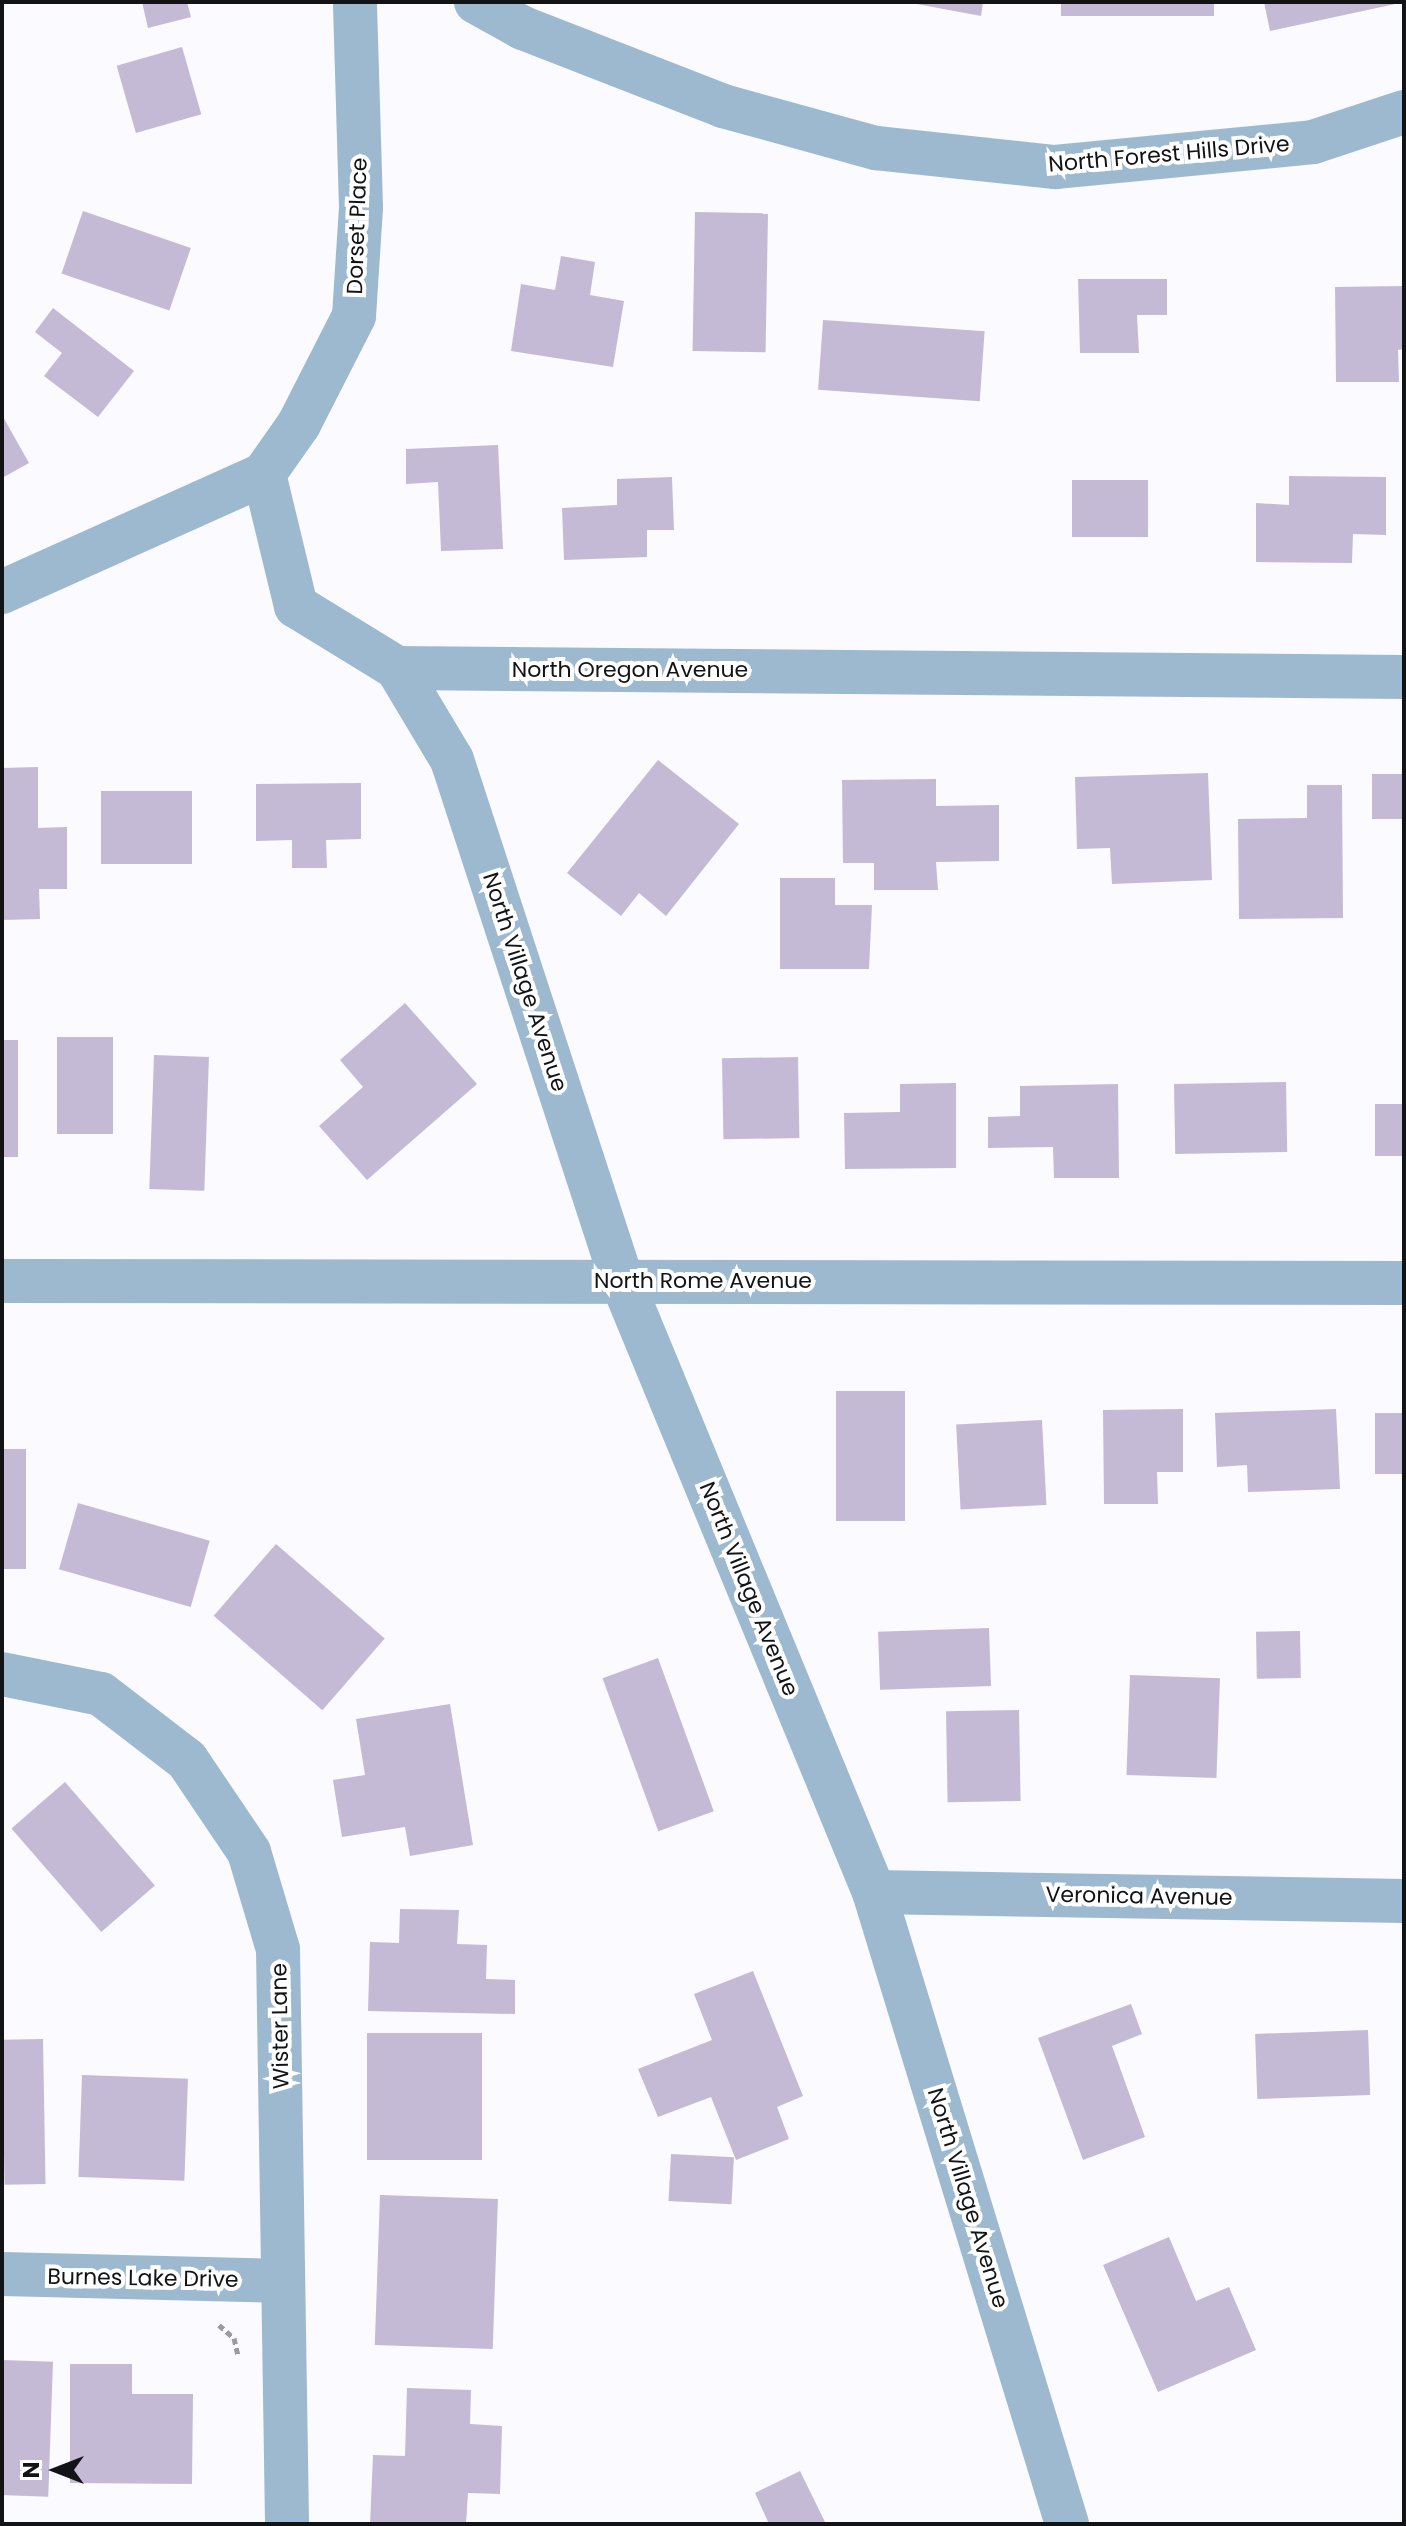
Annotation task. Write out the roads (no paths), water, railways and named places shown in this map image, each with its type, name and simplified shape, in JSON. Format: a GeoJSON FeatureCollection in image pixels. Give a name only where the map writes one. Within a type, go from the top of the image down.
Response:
{"type":"FeatureCollection","features":[{"type":"Feature","properties":{"kind":"street","name":"Dorset Place"},"geometry":{"type":"LineString","coordinates":[[264,474],[299,424],[354,316],[361,207],[355,2]]}},
{"type":"Feature","properties":{"kind":"street","name":"North Forest Hills Drive"},"geometry":{"type":"LineString","coordinates":[[476,2],[523,28],[723,106],[876,148],[1055,167],[1313,142],[1404,112]]}},
{"type":"Feature","properties":{"kind":"street"},"geometry":{"type":"LineString","coordinates":[[2,592],[264,474],[296,606],[397,668]]}},
{"type":"Feature","properties":{"kind":"street","name":"North Oregon Avenue"},"geometry":{"type":"LineString","coordinates":[[397,668],[1404,677]]}},
{"type":"Feature","properties":{"kind":"street","name":"North Village Avenue"},"geometry":{"type":"LineString","coordinates":[[397,668],[452,760],[622,1281],[874,1892],[1067,2524]]}},
{"type":"Feature","properties":{"kind":"street","name":"North Rome Avenue"},"geometry":{"type":"LineString","coordinates":[[2,1281],[1404,1283]]}},
{"type":"Feature","properties":{"kind":"street","name":"Wister Lane"},"geometry":{"type":"LineString","coordinates":[[2,1674],[101,1694],[187,1760],[249,1852],[278,1949],[287,2524]]}},
{"type":"Feature","properties":{"kind":"street","name":"Veronica Avenue"},"geometry":{"type":"LineString","coordinates":[[874,1892],[1404,1901]]}},
{"type":"Feature","properties":{"kind":"street","name":"Burnes Lake Drive"},"geometry":{"type":"LineString","coordinates":[[2,2274],[283,2281]]}}]}
